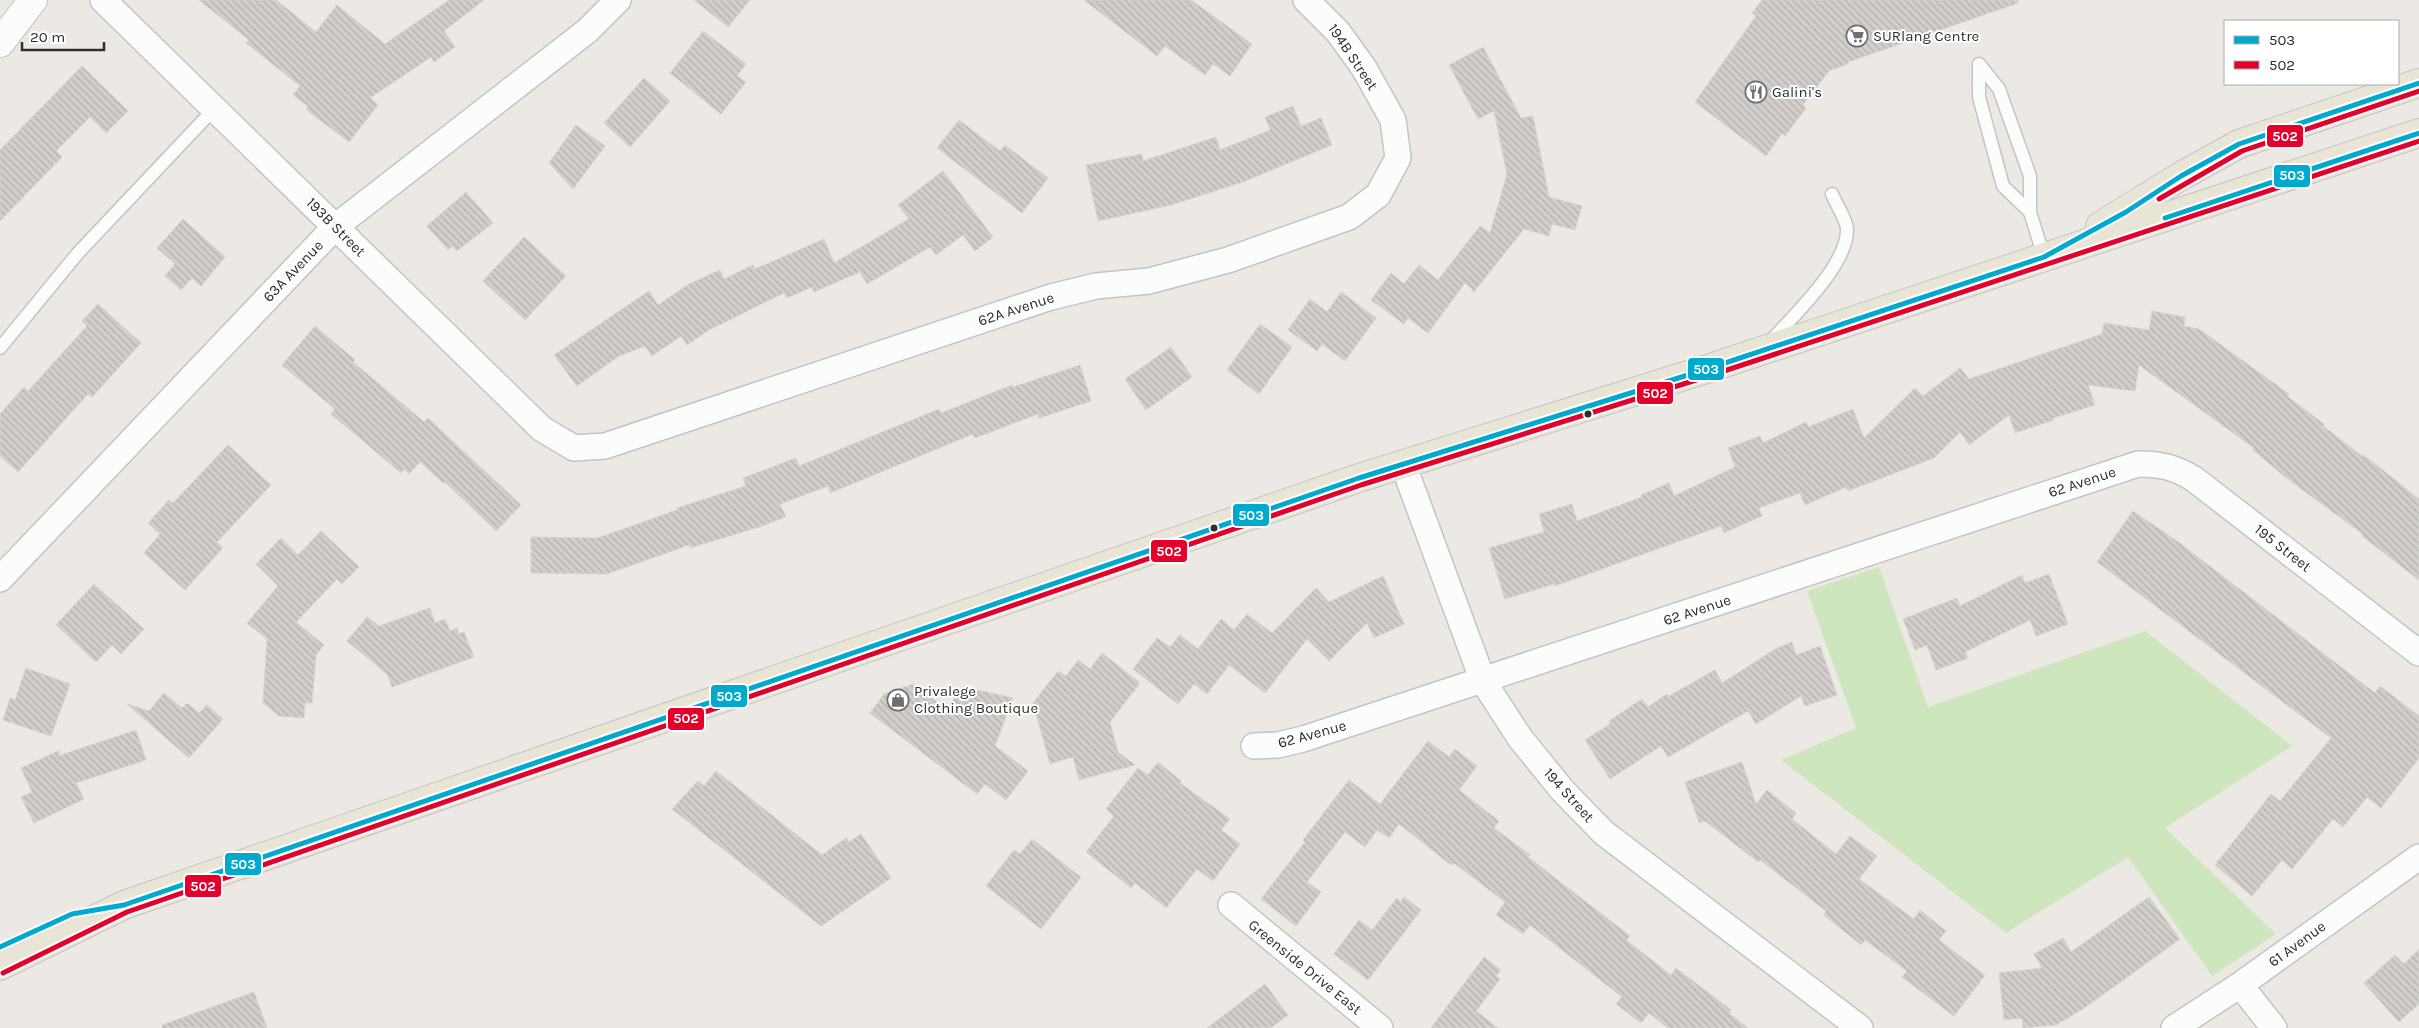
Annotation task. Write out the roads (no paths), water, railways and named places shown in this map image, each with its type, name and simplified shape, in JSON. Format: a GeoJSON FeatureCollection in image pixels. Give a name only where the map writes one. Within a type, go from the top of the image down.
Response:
{"type":"FeatureCollection","features":[{"type":"Feature","properties":{"kind":"main road"},"geometry":{"type":"LineString","coordinates":[[0,43],[33,0]]}},
{"type":"Feature","properties":{"kind":"main road"},"geometry":{"type":"LineString","coordinates":[[2044,257],[2126,212],[2180,176],[2239,144],[2419,83]]}},
{"type":"Feature","properties":{"kind":"main road"},"geometry":{"type":"LineString","coordinates":[[0,966],[124,905],[1403,464],[1763,351],[2044,257],[2411,141]]}},
{"type":"Feature","properties":{"kind":"main road"},"geometry":{"type":"LineString","coordinates":[[0,947],[72,914],[124,905]]}},
{"type":"Feature","properties":{"kind":"street","name":"193B Street"},"geometry":{"type":"LineString","coordinates":[[103,0],[542,429],[574,448]]}},
{"type":"Feature","properties":{"kind":"street","name":"63A Avenue"},"geometry":{"type":"LineString","coordinates":[[0,579],[335,227],[587,31],[618,0]]}},
{"type":"Feature","properties":{"kind":"street","name":"194B Street"},"geometry":{"type":"LineString","coordinates":[[1306,0],[1338,32],[1364,68],[1393,120]]}},
{"type":"Feature","properties":{"kind":"street","name":"62A Avenue"},"geometry":{"type":"LineString","coordinates":[[574,448],[605,446],[1051,297],[1096,286],[1149,281],[1219,262],[1349,216],[1378,195],[1398,158],[1393,120]]}},
{"type":"Feature","properties":{"kind":"street","name":"194 Street"},"geometry":{"type":"LineString","coordinates":[[1403,464],[1483,681],[1520,738],[1550,776],[1604,833],[1860,1028]]}},
{"type":"Feature","properties":{"kind":"street","name":"195 Street"},"geometry":{"type":"LineString","coordinates":[[2138,464],[2160,464],[2179,470],[2194,479],[2419,653]]}},
{"type":"Feature","properties":{"kind":"street","name":"62 Avenue"},"geometry":{"type":"LineString","coordinates":[[1254,746],[1278,745],[1303,739],[2138,464]]}},
{"type":"Feature","properties":{"kind":"street","name":"61 Avenue"},"geometry":{"type":"LineString","coordinates":[[2174,1028],[2240,985],[2419,857]]}},
{"type":"Feature","properties":{"kind":"street","name":"Greenside Drive East"},"geometry":{"type":"LineString","coordinates":[[1231,906],[1380,1028]]}},
{"type":"Feature","properties":{"kind":"street"},"geometry":{"type":"LineString","coordinates":[[2240,985],[2274,1028]]}},
{"type":"Feature","properties":{"kind":"lane"},"geometry":{"type":"LineString","coordinates":[[2030,212],[2003,186],[1979,97],[1979,64],[1999,89],[2030,176],[2030,212],[2044,257]]}},
{"type":"Feature","properties":{"kind":"lane"},"geometry":{"type":"LineString","coordinates":[[0,348],[78,253],[215,108]]}},
{"type":"Feature","properties":{"kind":"lane"},"geometry":{"type":"LineString","coordinates":[[1763,351],[1824,282],[1840,254],[1847,228],[1832,194]]}},
{"type":"Feature","properties":{"kind":"place","name":"SURlang Centre"},"geometry":{"type":"Point","coordinates":[1857,36]}},
{"type":"Feature","properties":{"kind":"place","name":"Galini's"},"geometry":{"type":"Point","coordinates":[1756,92]}},
{"type":"Feature","properties":{"kind":"place","name":"Privalege Clothing Boutique"},"geometry":{"type":"Point","coordinates":[898,700]}}]}
